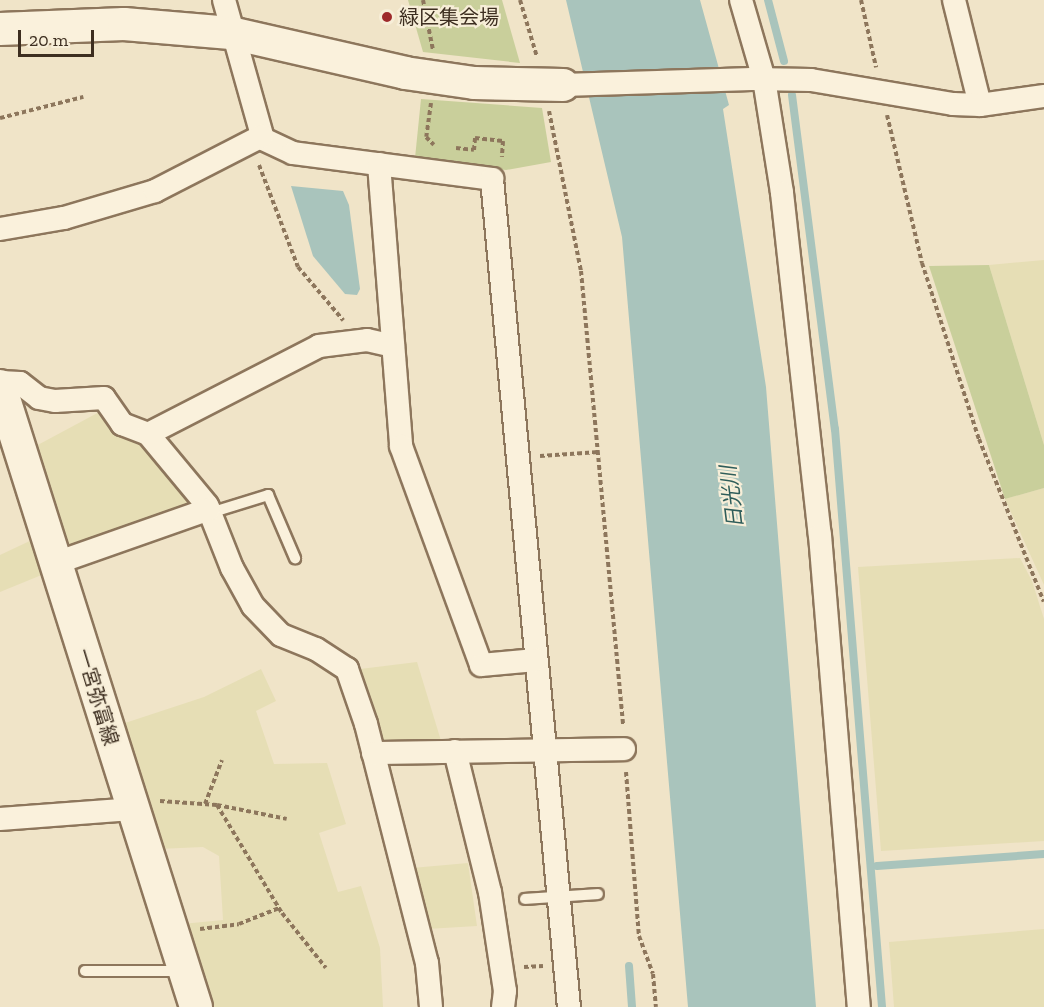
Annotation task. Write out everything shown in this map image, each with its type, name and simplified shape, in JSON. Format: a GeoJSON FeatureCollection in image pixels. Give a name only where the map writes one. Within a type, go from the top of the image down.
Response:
{"type":"FeatureCollection","features":[{"type":"Feature","properties":{"kind":"main road"},"geometry":{"type":"LineString","coordinates":[[0,29],[124,24],[231,33],[440,78],[553,85]]}},
{"type":"Feature","properties":{"kind":"main road","name":"一宮弥富線"},"geometry":{"type":"LineString","coordinates":[[0,384],[196,1007]]}},
{"type":"Feature","properties":{"kind":"street"},"geometry":{"type":"LineString","coordinates":[[224,0],[231,33],[262,138],[293,153],[492,179],[569,1007]]}},
{"type":"Feature","properties":{"kind":"street"},"geometry":{"type":"LineString","coordinates":[[741,0],[782,193],[820,536],[859,1007]]}},
{"type":"Feature","properties":{"kind":"street"},"geometry":{"type":"LineString","coordinates":[[954,0],[980,105]]}},
{"type":"Feature","properties":{"kind":"street"},"geometry":{"type":"LineString","coordinates":[[553,85],[758,79],[811,80],[980,105],[1044,96]]}},
{"type":"Feature","properties":{"kind":"street"},"geometry":{"type":"LineString","coordinates":[[0,230],[64,218],[155,191],[262,138]]}},
{"type":"Feature","properties":{"kind":"street"},"geometry":{"type":"LineString","coordinates":[[379,164],[401,446],[481,665],[536,660]]}},
{"type":"Feature","properties":{"kind":"street"},"geometry":{"type":"LineString","coordinates":[[148,434],[318,346],[360,341],[393,346]]}},
{"type":"Feature","properties":{"kind":"street"},"geometry":{"type":"LineString","coordinates":[[0,384],[20,383],[39,398],[55,401],[104,398],[122,424],[148,434],[209,511],[253,606],[281,635],[316,649],[347,669],[374,753],[427,963],[430,1007]]}},
{"type":"Feature","properties":{"kind":"street"},"geometry":{"type":"LineString","coordinates":[[56,563],[209,511]]}},
{"type":"Feature","properties":{"kind":"street"},"geometry":{"type":"LineString","coordinates":[[374,753],[624,748]]}},
{"type":"Feature","properties":{"kind":"street"},"geometry":{"type":"LineString","coordinates":[[455,751],[490,892],[501,969],[503,1007]]}},
{"type":"Feature","properties":{"kind":"street"},"geometry":{"type":"LineString","coordinates":[[0,819],[131,804]]}},
{"type":"Feature","properties":{"kind":"lane"},"geometry":{"type":"LineString","coordinates":[[209,511],[268,495],[295,558]]}},
{"type":"Feature","properties":{"kind":"lane"},"geometry":{"type":"LineString","coordinates":[[525,899],[598,894]]}},
{"type":"Feature","properties":{"kind":"lane"},"geometry":{"type":"LineString","coordinates":[[84,971],[184,971]]}},
{"type":"Feature","properties":{"kind":"path"},"geometry":{"type":"LineString","coordinates":[[423,0],[440,78],[431,102],[426,137],[430,145],[441,146]]}},
{"type":"Feature","properties":{"kind":"path"},"geometry":{"type":"LineString","coordinates":[[520,0],[553,85],[581,271],[599,452],[639,936],[653,974],[656,1007]]}},
{"type":"Feature","properties":{"kind":"path"},"geometry":{"type":"LineString","coordinates":[[861,0],[926,274],[979,439],[1044,602]]}},
{"type":"Feature","properties":{"kind":"path"},"geometry":{"type":"LineString","coordinates":[[0,118],[83,97]]}},
{"type":"Feature","properties":{"kind":"path"},"geometry":{"type":"LineString","coordinates":[[262,138],[258,162],[298,267],[360,341]]}},
{"type":"Feature","properties":{"kind":"path"},"geometry":{"type":"LineString","coordinates":[[452,147],[474,150],[475,138],[503,141],[502,145]]}},
{"type":"Feature","properties":{"kind":"path"},"geometry":{"type":"LineString","coordinates":[[518,457],[599,452]]}},
{"type":"Feature","properties":{"kind":"path"},"geometry":{"type":"LineString","coordinates":[[205,804],[222,760]]}},
{"type":"Feature","properties":{"kind":"path"},"geometry":{"type":"LineString","coordinates":[[131,804],[217,805],[287,819]]}},
{"type":"Feature","properties":{"kind":"path"},"geometry":{"type":"LineString","coordinates":[[217,805],[279,908],[326,968]]}},
{"type":"Feature","properties":{"kind":"path"},"geometry":{"type":"LineString","coordinates":[[171,930],[239,924],[279,908]]}},
{"type":"Feature","properties":{"kind":"path"},"geometry":{"type":"LineString","coordinates":[[501,969],[565,964]]}},
{"type":"Feature","properties":{"kind":"shaded area"},"geometry":{"type":"Polygon","coordinates":[[[1044,260],[1044,445],[989,265],[1044,260]]]}},
{"type":"Feature","properties":{"kind":"shaded area"},"geometry":{"type":"Polygon","coordinates":[[[103,410],[157,448],[194,505],[72,550],[64,546],[34,447],[103,410]]]}},
{"type":"Feature","properties":{"kind":"shaded area"},"geometry":{"type":"Polygon","coordinates":[[[1044,488],[1044,585],[1005,499],[1044,488]]]}},
{"type":"Feature","properties":{"kind":"shaded area"},"geometry":{"type":"Polygon","coordinates":[[[34,539],[44,574],[0,592],[0,555],[34,539]]]}},
{"type":"Feature","properties":{"kind":"shaded area"},"geometry":{"type":"Polygon","coordinates":[[[1020,558],[1032,581],[1044,619],[1044,841],[881,851],[858,567],[1020,558]]]}},
{"type":"Feature","properties":{"kind":"shaded area"},"geometry":{"type":"Polygon","coordinates":[[[417,662],[442,744],[380,747],[352,670],[417,662]]]}},
{"type":"Feature","properties":{"kind":"shaded area"},"geometry":{"type":"Polygon","coordinates":[[[261,669],[276,701],[256,711],[274,764],[327,763],[346,824],[319,833],[338,892],[361,886],[380,948],[383,1007],[209,1007],[182,924],[223,920],[219,856],[203,847],[158,849],[122,724],[204,697],[261,669]]]}},
{"type":"Feature","properties":{"kind":"shaded area"},"geometry":{"type":"Polygon","coordinates":[[[468,863],[477,926],[427,929],[412,868],[468,863]]]}},
{"type":"Feature","properties":{"kind":"shaded area"},"geometry":{"type":"Polygon","coordinates":[[[1044,929],[1044,1007],[894,1007],[889,942],[1044,929]]]}},
{"type":"Feature","properties":{"kind":"green space"},"geometry":{"type":"Polygon","coordinates":[[[408,0],[502,0],[520,63],[423,52],[408,0]]]}},
{"type":"Feature","properties":{"kind":"green space"},"geometry":{"type":"Polygon","coordinates":[[[421,99],[542,108],[551,162],[506,170],[415,158],[421,99]]]}},
{"type":"Feature","properties":{"kind":"green space"},"geometry":{"type":"Polygon","coordinates":[[[989,265],[1044,445],[1044,488],[1005,499],[929,266],[989,265]]]}},
{"type":"Feature","properties":{"kind":"water","name":"日光川"},"geometry":{"type":"Polygon","coordinates":[[[566,0],[700,0],[729,105],[723,109],[766,387],[816,1007],[688,1007],[622,237],[566,0]]]}},
{"type":"Feature","properties":{"kind":"water"},"geometry":{"type":"Polygon","coordinates":[[[291,186],[343,191],[349,205],[360,289],[357,295],[345,294],[313,256],[291,186]]]}},
{"type":"Feature","properties":{"kind":"waterway"},"geometry":{"type":"LineString","coordinates":[[768,0],[784,61]]}},
{"type":"Feature","properties":{"kind":"waterway"},"geometry":{"type":"LineString","coordinates":[[792,95],[835,429],[882,1007]]}},
{"type":"Feature","properties":{"kind":"waterway"},"geometry":{"type":"LineString","coordinates":[[877,866],[1044,854]]}},
{"type":"Feature","properties":{"kind":"waterway"},"geometry":{"type":"LineString","coordinates":[[629,966],[632,1007]]}},
{"type":"Feature","properties":{"kind":"place","name":"緑区集会場"},"geometry":{"type":"Point","coordinates":[387,17]}}]}
